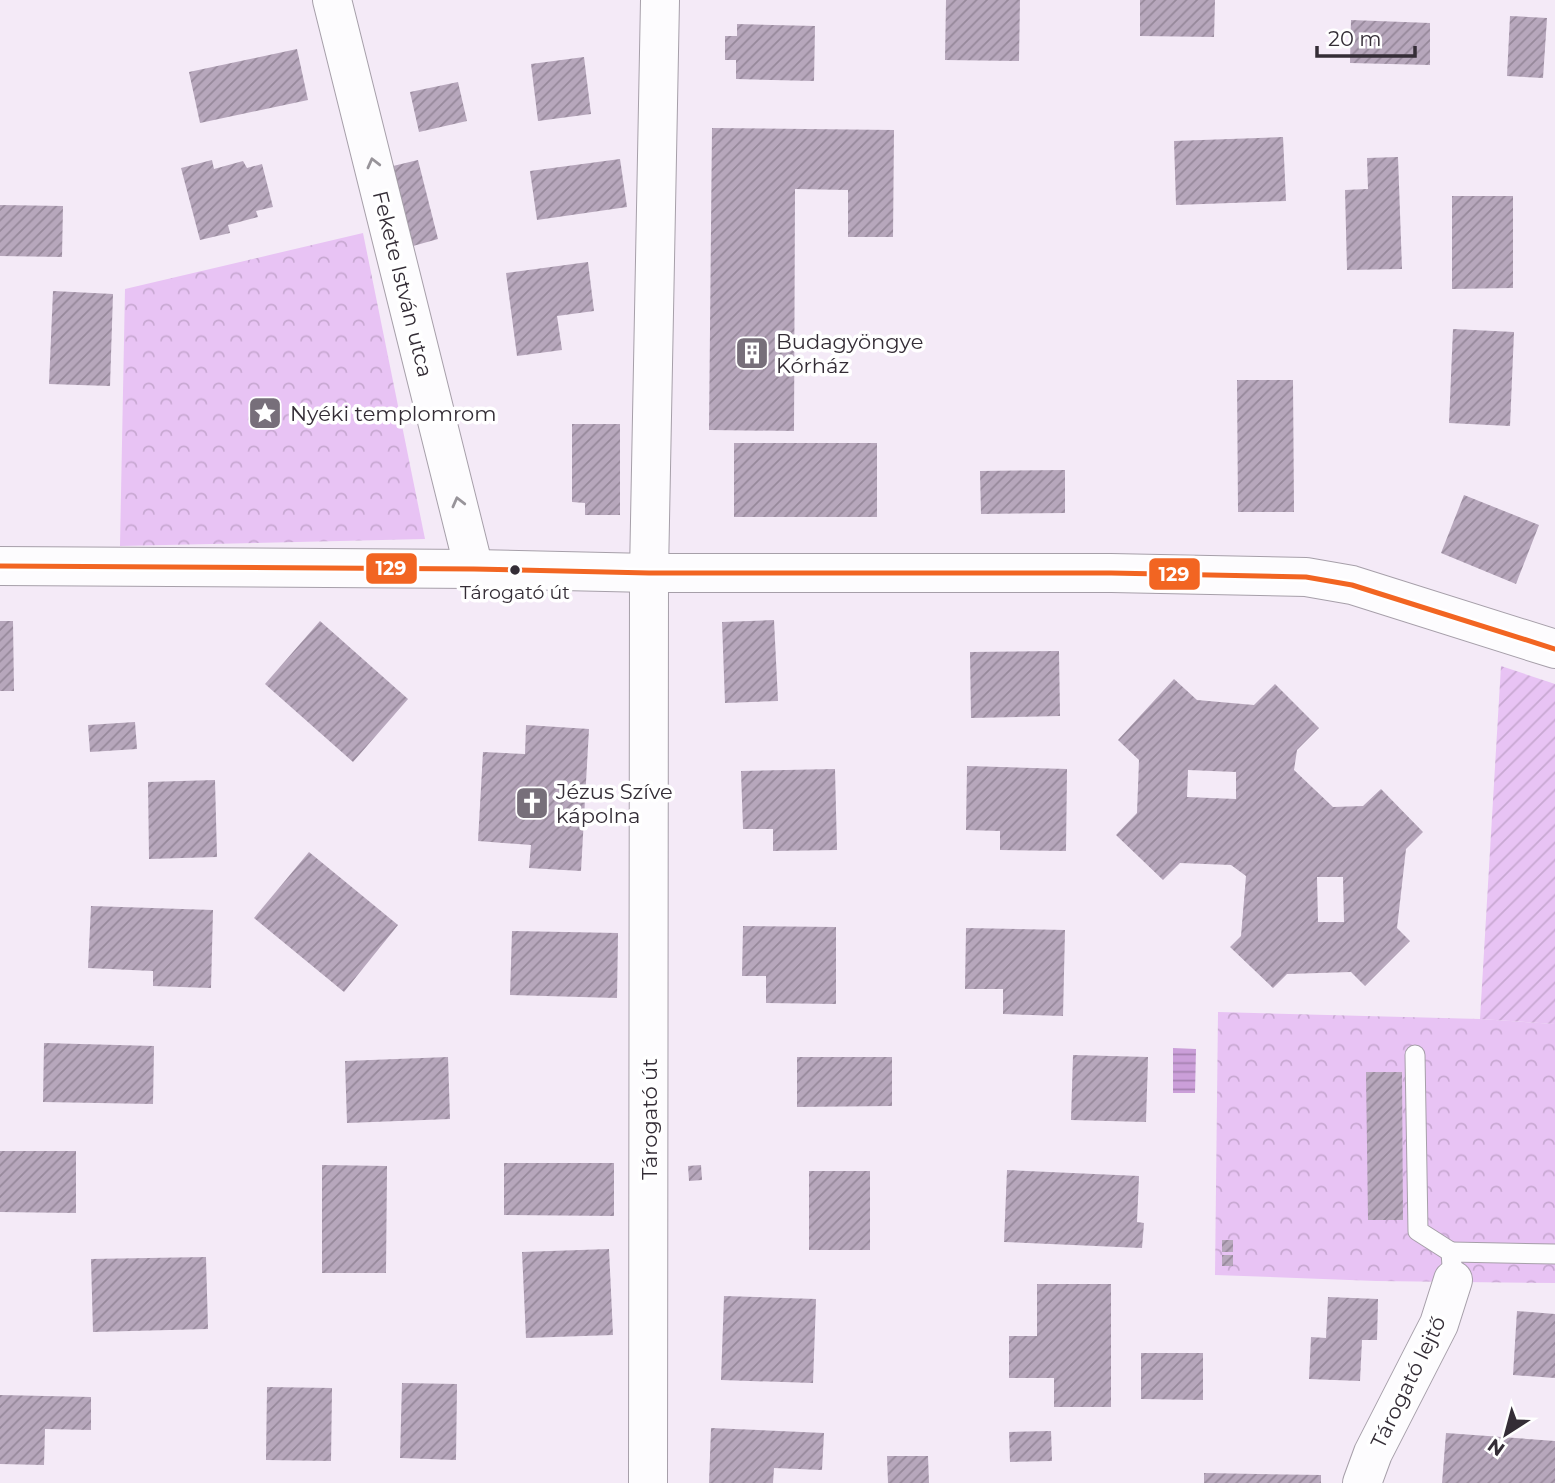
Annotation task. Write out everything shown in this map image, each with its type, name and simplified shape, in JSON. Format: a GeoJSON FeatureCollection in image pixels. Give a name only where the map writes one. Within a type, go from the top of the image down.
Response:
{"type":"FeatureCollection","features":[{"type":"Feature","properties":{"kind":"street","name":"Fekete István utca"},"geometry":{"type":"LineString","coordinates":[[332,0],[474,569]]}},
{"type":"Feature","properties":{"kind":"street","name":"Tárogató út"},"geometry":{"type":"LineString","coordinates":[[648,1483],[649,573],[660,0]]}},
{"type":"Feature","properties":{"kind":"street"},"geometry":{"type":"LineString","coordinates":[[0,566],[474,569],[649,573],[1098,573],[1306,578],[1352,585],[1555,649]]}},
{"type":"Feature","properties":{"kind":"street","name":"Tárogató lejtő"},"geometry":{"type":"LineString","coordinates":[[1362,1483],[1373,1453],[1439,1324],[1452,1266]]}},
{"type":"Feature","properties":{"kind":"lane"},"geometry":{"type":"LineString","coordinates":[[1415,1055],[1418,1231],[1452,1266],[1555,1254]]}},
{"type":"Feature","properties":{"kind":"green space"},"geometry":{"type":"Polygon","coordinates":[[[363,233],[425,539],[120,546],[125,289],[363,233]]]}},
{"type":"Feature","properties":{"kind":"green space"},"geometry":{"type":"Polygon","coordinates":[[[1501,666],[1555,684],[1555,1024],[1480,1019],[1501,666]]]}},
{"type":"Feature","properties":{"kind":"green space"},"geometry":{"type":"Polygon","coordinates":[[[1218,1012],[1480,1019],[1555,1024],[1555,1283],[1376,1281],[1215,1275],[1218,1012]]]}},
{"type":"Feature","properties":{"kind":"shaded area"},"geometry":{"type":"Polygon","coordinates":[[[1173,1048],[1196,1049],[1195,1093],[1173,1093],[1173,1048]]]}},
{"type":"Feature","properties":{"kind":"building"},"geometry":{"type":"Polygon","coordinates":[[[946,0],[1020,0],[1019,61],[945,60],[946,0]]]}},
{"type":"Feature","properties":{"kind":"building"},"geometry":{"type":"Polygon","coordinates":[[[1140,0],[1215,0],[1214,37],[1140,36],[1140,0]]]}},
{"type":"Feature","properties":{"kind":"building"},"geometry":{"type":"Polygon","coordinates":[[[1510,16],[1547,18],[1543,78],[1507,76],[1510,16]]]}},
{"type":"Feature","properties":{"kind":"building"},"geometry":{"type":"Polygon","coordinates":[[[1351,20],[1430,23],[1430,65],[1350,63],[1351,20]]]}},
{"type":"Feature","properties":{"kind":"building"},"geometry":{"type":"Polygon","coordinates":[[[737,24],[815,26],[814,81],[736,79],[736,60],[725,60],[725,36],[737,36],[737,24]]]}},
{"type":"Feature","properties":{"kind":"building"},"geometry":{"type":"Polygon","coordinates":[[[297,49],[308,100],[200,123],[189,72],[297,49]]]}},
{"type":"Feature","properties":{"kind":"building"},"geometry":{"type":"Polygon","coordinates":[[[584,57],[591,114],[538,121],[531,64],[584,57]]]}},
{"type":"Feature","properties":{"kind":"building"},"geometry":{"type":"Polygon","coordinates":[[[458,82],[467,121],[419,132],[410,92],[458,82]]]}},
{"type":"Feature","properties":{"kind":"building","name":"Budagyöngye Kórház"},"geometry":{"type":"Polygon","coordinates":[[[712,128],[894,130],[893,237],[848,237],[848,190],[795,189],[794,431],[709,430],[712,128]]]}},
{"type":"Feature","properties":{"kind":"building"},"geometry":{"type":"Polygon","coordinates":[[[1283,137],[1286,201],[1176,205],[1174,141],[1283,137]]]}},
{"type":"Feature","properties":{"kind":"building"},"geometry":{"type":"Polygon","coordinates":[[[1398,157],[1402,269],[1347,270],[1345,190],[1368,189],[1367,158],[1398,157]]]}},
{"type":"Feature","properties":{"kind":"building"},"geometry":{"type":"Polygon","coordinates":[[[620,159],[627,207],[537,220],[530,171],[620,159]]]}},
{"type":"Feature","properties":{"kind":"building"},"geometry":{"type":"Polygon","coordinates":[[[212,160],[214,169],[243,161],[247,168],[262,164],[273,207],[256,211],[258,217],[228,225],[230,233],[200,240],[181,168],[212,160]]]}},
{"type":"Feature","properties":{"kind":"building"},"geometry":{"type":"Polygon","coordinates":[[[418,160],[438,239],[413,246],[393,166],[418,160]]]}},
{"type":"Feature","properties":{"kind":"building"},"geometry":{"type":"Polygon","coordinates":[[[1452,196],[1513,196],[1513,288],[1452,289],[1452,196]]]}},
{"type":"Feature","properties":{"kind":"building"},"geometry":{"type":"Polygon","coordinates":[[[0,205],[63,206],[62,257],[0,256],[0,205]]]}},
{"type":"Feature","properties":{"kind":"building"},"geometry":{"type":"Polygon","coordinates":[[[588,262],[594,311],[557,316],[562,350],[517,356],[506,273],[588,262]]]}},
{"type":"Feature","properties":{"kind":"building"},"geometry":{"type":"Polygon","coordinates":[[[53,291],[113,294],[110,386],[49,384],[53,291]]]}},
{"type":"Feature","properties":{"kind":"building"},"geometry":{"type":"Polygon","coordinates":[[[1453,329],[1514,332],[1510,426],[1449,423],[1453,329]]]}},
{"type":"Feature","properties":{"kind":"building"},"geometry":{"type":"Polygon","coordinates":[[[1237,380],[1293,380],[1294,512],[1238,512],[1237,380]]]}},
{"type":"Feature","properties":{"kind":"building"},"geometry":{"type":"Polygon","coordinates":[[[572,424],[620,424],[620,515],[585,515],[585,503],[572,502],[572,424]]]}},
{"type":"Feature","properties":{"kind":"building"},"geometry":{"type":"Polygon","coordinates":[[[734,443],[877,443],[877,517],[734,517],[734,443]]]}},
{"type":"Feature","properties":{"kind":"building"},"geometry":{"type":"Polygon","coordinates":[[[1065,470],[1065,513],[981,514],[980,471],[1065,470]]]}},
{"type":"Feature","properties":{"kind":"building"},"geometry":{"type":"Polygon","coordinates":[[[1464,495],[1539,525],[1516,584],[1441,553],[1464,495]]]}},
{"type":"Feature","properties":{"kind":"building"},"geometry":{"type":"Polygon","coordinates":[[[774,620],[778,701],[725,703],[722,622],[774,620]]]}},
{"type":"Feature","properties":{"kind":"building"},"geometry":{"type":"Polygon","coordinates":[[[0,621],[13,621],[14,691],[0,691],[0,621]]]}},
{"type":"Feature","properties":{"kind":"building"},"geometry":{"type":"Polygon","coordinates":[[[320,621],[408,699],[353,762],[265,684],[320,621]]]}},
{"type":"Feature","properties":{"kind":"building"},"geometry":{"type":"Polygon","coordinates":[[[1059,651],[1060,716],[971,718],[970,652],[1059,651]]]}},
{"type":"Feature","properties":{"kind":"building"},"geometry":{"type":"Polygon","coordinates":[[[1174,679],[1197,700],[1254,705],[1275,684],[1319,728],[1297,750],[1294,770],[1333,807],[1363,806],[1381,789],[1423,832],[1406,849],[1397,928],[1410,941],[1365,986],[1351,972],[1287,974],[1273,988],[1230,947],[1241,936],[1246,876],[1231,865],[1180,863],[1163,880],[1116,835],[1137,813],[1139,760],[1118,740],[1174,679]],[[1188,770],[1187,797],[1236,799],[1236,772],[1188,770]],[[1317,877],[1318,922],[1344,922],[1343,877],[1317,877]]]}},
{"type":"Feature","properties":{"kind":"building"},"geometry":{"type":"Polygon","coordinates":[[[135,722],[137,749],[90,752],[88,725],[135,722]]]}},
{"type":"Feature","properties":{"kind":"building","name":"Jézus Szíve kápolna"},"geometry":{"type":"Polygon","coordinates":[[[526,725],[589,729],[581,871],[529,868],[531,845],[478,841],[483,752],[525,754],[526,725]]]}},
{"type":"Feature","properties":{"kind":"building"},"geometry":{"type":"Polygon","coordinates":[[[967,766],[1067,769],[1066,851],[1000,850],[1000,831],[966,830],[967,766]]]}},
{"type":"Feature","properties":{"kind":"building"},"geometry":{"type":"Polygon","coordinates":[[[835,769],[837,850],[773,851],[773,829],[743,829],[741,771],[835,769]]]}},
{"type":"Feature","properties":{"kind":"building"},"geometry":{"type":"Polygon","coordinates":[[[215,780],[217,857],[149,859],[148,782],[215,780]]]}},
{"type":"Feature","properties":{"kind":"building"},"geometry":{"type":"Polygon","coordinates":[[[309,852],[398,925],[344,992],[254,918],[309,852]]]}},
{"type":"Feature","properties":{"kind":"building"},"geometry":{"type":"Polygon","coordinates":[[[91,906],[213,910],[211,988],[153,986],[153,971],[88,968],[91,906]]]}},
{"type":"Feature","properties":{"kind":"building"},"geometry":{"type":"Polygon","coordinates":[[[743,926],[836,927],[836,1004],[766,1003],[766,976],[742,976],[743,926]]]}},
{"type":"Feature","properties":{"kind":"building"},"geometry":{"type":"Polygon","coordinates":[[[966,928],[1065,930],[1063,1016],[1003,1014],[1003,989],[965,989],[966,928]]]}},
{"type":"Feature","properties":{"kind":"building"},"geometry":{"type":"Polygon","coordinates":[[[512,931],[618,933],[617,998],[510,995],[512,931]]]}},
{"type":"Feature","properties":{"kind":"building"},"geometry":{"type":"Polygon","coordinates":[[[44,1043],[154,1046],[153,1104],[43,1102],[44,1043]]]}},
{"type":"Feature","properties":{"kind":"building"},"geometry":{"type":"Polygon","coordinates":[[[1073,1055],[1148,1057],[1146,1122],[1071,1120],[1073,1055]]]}},
{"type":"Feature","properties":{"kind":"building"},"geometry":{"type":"Polygon","coordinates":[[[448,1057],[450,1119],[347,1123],[345,1061],[448,1057]]]}},
{"type":"Feature","properties":{"kind":"building"},"geometry":{"type":"Polygon","coordinates":[[[797,1057],[892,1057],[892,1106],[797,1107],[797,1057]]]}},
{"type":"Feature","properties":{"kind":"building"},"geometry":{"type":"Polygon","coordinates":[[[1366,1072],[1402,1072],[1403,1220],[1368,1220],[1366,1072]]]}},
{"type":"Feature","properties":{"kind":"building"},"geometry":{"type":"Polygon","coordinates":[[[0,1151],[76,1151],[76,1213],[0,1212],[0,1151]]]}},
{"type":"Feature","properties":{"kind":"building"},"geometry":{"type":"Polygon","coordinates":[[[504,1163],[614,1163],[614,1216],[504,1215],[504,1163]]]}},
{"type":"Feature","properties":{"kind":"building"},"geometry":{"type":"Polygon","coordinates":[[[322,1165],[387,1166],[386,1273],[322,1273],[322,1165]]]}},
{"type":"Feature","properties":{"kind":"building"},"geometry":{"type":"Polygon","coordinates":[[[701,1165],[702,1180],[689,1181],[688,1166],[701,1165]]]}},
{"type":"Feature","properties":{"kind":"building"},"geometry":{"type":"Polygon","coordinates":[[[1007,1170],[1139,1176],[1137,1222],[1144,1223],[1142,1248],[1004,1242],[1007,1170]]]}},
{"type":"Feature","properties":{"kind":"building"},"geometry":{"type":"Polygon","coordinates":[[[809,1171],[870,1171],[870,1250],[809,1250],[809,1171]]]}},
{"type":"Feature","properties":{"kind":"building"},"geometry":{"type":"Polygon","coordinates":[[[1222,1240],[1233,1240],[1233,1252],[1222,1252],[1222,1240]]]}},
{"type":"Feature","properties":{"kind":"building"},"geometry":{"type":"Polygon","coordinates":[[[609,1249],[613,1335],[526,1338],[522,1252],[609,1249]]]}},
{"type":"Feature","properties":{"kind":"building"},"geometry":{"type":"Polygon","coordinates":[[[1222,1255],[1233,1255],[1233,1266],[1222,1266],[1222,1255]]]}},
{"type":"Feature","properties":{"kind":"building"},"geometry":{"type":"Polygon","coordinates":[[[206,1257],[208,1329],[93,1332],[91,1259],[206,1257]]]}},
{"type":"Feature","properties":{"kind":"building"},"geometry":{"type":"Polygon","coordinates":[[[1037,1284],[1111,1284],[1111,1407],[1054,1407],[1054,1378],[1009,1378],[1009,1336],[1037,1336],[1037,1284]]]}},
{"type":"Feature","properties":{"kind":"building"},"geometry":{"type":"Polygon","coordinates":[[[724,1296],[816,1299],[813,1383],[721,1380],[724,1296]]]}},
{"type":"Feature","properties":{"kind":"building"},"geometry":{"type":"Polygon","coordinates":[[[1328,1297],[1378,1299],[1377,1340],[1362,1340],[1360,1381],[1309,1379],[1311,1337],[1326,1338],[1328,1297]]]}},
{"type":"Feature","properties":{"kind":"building"},"geometry":{"type":"Polygon","coordinates":[[[1517,1311],[1555,1314],[1555,1378],[1513,1375],[1517,1311]]]}},
{"type":"Feature","properties":{"kind":"building"},"geometry":{"type":"Polygon","coordinates":[[[1141,1353],[1203,1353],[1203,1400],[1141,1399],[1141,1353]]]}},
{"type":"Feature","properties":{"kind":"building"},"geometry":{"type":"Polygon","coordinates":[[[402,1383],[457,1384],[456,1460],[400,1458],[402,1383]]]}},
{"type":"Feature","properties":{"kind":"building"},"geometry":{"type":"Polygon","coordinates":[[[267,1387],[332,1388],[331,1461],[266,1460],[267,1387]]]}},
{"type":"Feature","properties":{"kind":"building"},"geometry":{"type":"Polygon","coordinates":[[[0,1395],[91,1397],[91,1430],[45,1429],[44,1465],[0,1464],[0,1395]]]}},
{"type":"Feature","properties":{"kind":"building"},"geometry":{"type":"Polygon","coordinates":[[[711,1428],[824,1433],[822,1470],[774,1468],[773,1483],[709,1483],[711,1428]]]}},
{"type":"Feature","properties":{"kind":"building"},"geometry":{"type":"Polygon","coordinates":[[[1051,1431],[1052,1461],[1010,1462],[1009,1432],[1051,1431]]]}},
{"type":"Feature","properties":{"kind":"building"},"geometry":{"type":"Polygon","coordinates":[[[1446,1433],[1555,1441],[1555,1483],[1442,1483],[1446,1433]]]}},
{"type":"Feature","properties":{"kind":"building"},"geometry":{"type":"Polygon","coordinates":[[[887,1456],[928,1456],[929,1483],[888,1483],[887,1456]]]}},
{"type":"Feature","properties":{"kind":"building"},"geometry":{"type":"Polygon","coordinates":[[[1204,1473],[1321,1475],[1321,1483],[1204,1483],[1204,1473]]]}},
{"type":"Feature","properties":{"kind":"transit line","name":"129"},"geometry":{"type":"LineString","coordinates":[[0,566],[474,569],[649,573],[1111,573],[1306,577],[1352,585],[1555,649]]}},
{"type":"Feature","properties":{"kind":"place","name":"Budagyöngye Kórház"},"geometry":{"type":"Point","coordinates":[752,353]}},
{"type":"Feature","properties":{"kind":"place","name":"Nyéki templomrom"},"geometry":{"type":"Point","coordinates":[265,413]}},
{"type":"Feature","properties":{"kind":"place","name":"Tárogató út"},"geometry":{"type":"Point","coordinates":[515,570]}},
{"type":"Feature","properties":{"kind":"place","name":"Jézus Szíve kápolna"},"geometry":{"type":"Point","coordinates":[532,803]}}]}
